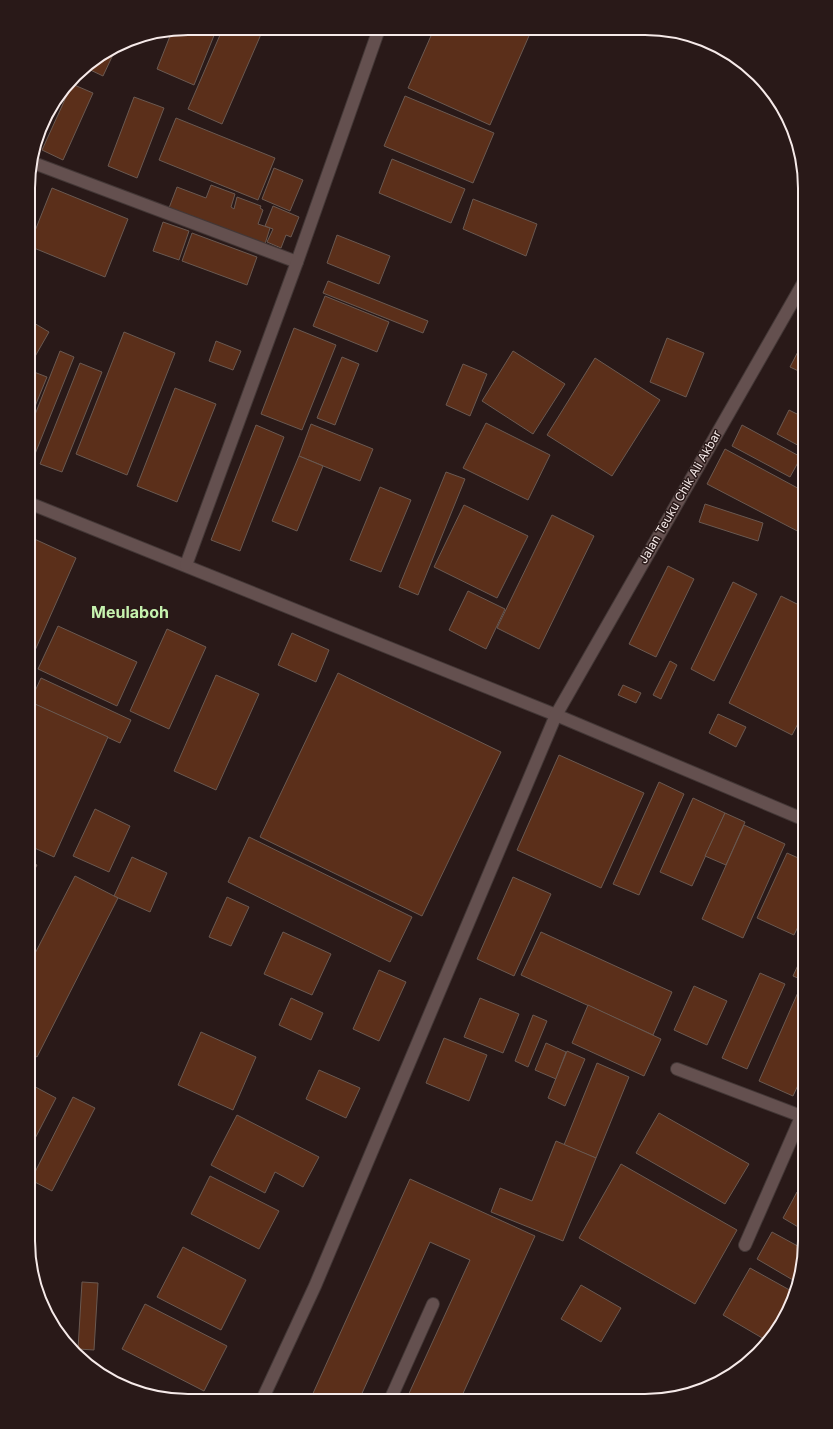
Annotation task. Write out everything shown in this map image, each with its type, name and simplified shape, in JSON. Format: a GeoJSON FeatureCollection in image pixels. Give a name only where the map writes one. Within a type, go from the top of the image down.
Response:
{"type":"FeatureCollection","features":[{"type":"Feature","properties":{"kind":"street"},"geometry":{"type":"LineString","coordinates":[[186,565],[297,262],[377,35]]}},
{"type":"Feature","properties":{"kind":"street"},"geometry":{"type":"LineString","coordinates":[[37,164],[297,262]]}},
{"type":"Feature","properties":{"kind":"street","name":"Jalan Teuku Chik Ali Akbar"},"geometry":{"type":"LineString","coordinates":[[265,1394],[314,1286],[556,715],[798,292]]}},
{"type":"Feature","properties":{"kind":"street"},"geometry":{"type":"LineString","coordinates":[[35,505],[556,715],[798,817]]}},
{"type":"Feature","properties":{"kind":"street"},"geometry":{"type":"LineString","coordinates":[[677,1069],[798,1110]]}},
{"type":"Feature","properties":{"kind":"street"},"geometry":{"type":"LineString","coordinates":[[745,1245],[798,1123]]}},
{"type":"Feature","properties":{"kind":"street"},"geometry":{"type":"LineString","coordinates":[[393,1394],[433,1304]]}},
{"type":"Feature","properties":{"kind":"building"},"geometry":{"type":"Polygon","coordinates":[[[214,35],[194,85],[157,69],[170,36],[214,35]]]}},
{"type":"Feature","properties":{"kind":"building"},"geometry":{"type":"Polygon","coordinates":[[[220,35],[261,35],[222,124],[188,109],[220,35]]]}},
{"type":"Feature","properties":{"kind":"building"},"geometry":{"type":"Polygon","coordinates":[[[431,35],[529,35],[490,125],[408,88],[431,35]]]}},
{"type":"Feature","properties":{"kind":"building"},"geometry":{"type":"Polygon","coordinates":[[[113,54],[103,76],[91,70],[113,54]]]}},
{"type":"Feature","properties":{"kind":"building"},"geometry":{"type":"Polygon","coordinates":[[[75,85],[93,93],[63,160],[42,150],[67,95],[73,87],[75,85]]]}},
{"type":"Feature","properties":{"kind":"building"},"geometry":{"type":"Polygon","coordinates":[[[405,96],[494,133],[473,183],[384,146],[405,96]]]}},
{"type":"Feature","properties":{"kind":"building"},"geometry":{"type":"Polygon","coordinates":[[[134,97],[164,108],[137,178],[108,166],[134,97]]]}},
{"type":"Feature","properties":{"kind":"building"},"geometry":{"type":"Polygon","coordinates":[[[176,118],[275,158],[258,200],[159,160],[176,118]]]}},
{"type":"Feature","properties":{"kind":"building"},"geometry":{"type":"Polygon","coordinates":[[[392,159],[465,189],[451,223],[379,193],[392,159]]]}},
{"type":"Feature","properties":{"kind":"building"},"geometry":{"type":"Polygon","coordinates":[[[274,168],[303,180],[290,211],[262,199],[274,168]]]}},
{"type":"Feature","properties":{"kind":"building"},"geometry":{"type":"Polygon","coordinates":[[[211,185],[235,194],[231,207],[234,209],[237,197],[261,206],[260,208],[263,210],[258,224],[270,228],[265,244],[169,208],[177,187],[206,198],[211,185]]]}},
{"type":"Feature","properties":{"kind":"building"},"geometry":{"type":"Polygon","coordinates":[[[52,188],[128,219],[105,277],[35,248],[35,231],[52,188]]]}},
{"type":"Feature","properties":{"kind":"building"},"geometry":{"type":"Polygon","coordinates":[[[473,199],[537,224],[526,256],[463,229],[473,199]]]}},
{"type":"Feature","properties":{"kind":"building"},"geometry":{"type":"Polygon","coordinates":[[[273,206],[299,217],[291,237],[286,235],[281,248],[267,242],[273,229],[265,226],[273,206]]]}},
{"type":"Feature","properties":{"kind":"building"},"geometry":{"type":"Polygon","coordinates":[[[163,222],[189,231],[179,260],[153,251],[163,222]]]}},
{"type":"Feature","properties":{"kind":"building"},"geometry":{"type":"Polygon","coordinates":[[[192,233],[257,257],[247,285],[182,261],[192,233]]]}},
{"type":"Feature","properties":{"kind":"building"},"geometry":{"type":"Polygon","coordinates":[[[337,235],[390,256],[379,284],[327,263],[337,235]]]}},
{"type":"Feature","properties":{"kind":"building"},"geometry":{"type":"Polygon","coordinates":[[[328,281],[428,321],[423,333],[323,293],[328,281]]]}},
{"type":"Feature","properties":{"kind":"building"},"geometry":{"type":"Polygon","coordinates":[[[325,296],[389,322],[377,352],[313,326],[325,296]]]}},
{"type":"Feature","properties":{"kind":"building"},"geometry":{"type":"Polygon","coordinates":[[[35,324],[49,332],[35,356],[35,324]]]}},
{"type":"Feature","properties":{"kind":"building"},"geometry":{"type":"Polygon","coordinates":[[[294,328],[336,345],[302,430],[261,414],[294,328]]]}},
{"type":"Feature","properties":{"kind":"building"},"geometry":{"type":"Polygon","coordinates":[[[124,332],[175,353],[127,475],[76,454],[124,332]]]}},
{"type":"Feature","properties":{"kind":"building"},"geometry":{"type":"Polygon","coordinates":[[[667,338],[704,353],[686,397],[650,382],[667,338]]]}},
{"type":"Feature","properties":{"kind":"building"},"geometry":{"type":"Polygon","coordinates":[[[216,341],[241,351],[233,370],[209,361],[216,341]]]}},
{"type":"Feature","properties":{"kind":"building"},"geometry":{"type":"Polygon","coordinates":[[[60,351],[74,357],[35,454],[35,415],[60,351]]]}},
{"type":"Feature","properties":{"kind":"building"},"geometry":{"type":"Polygon","coordinates":[[[513,351],[565,384],[533,434],[482,401],[513,351]]]}},
{"type":"Feature","properties":{"kind":"building"},"geometry":{"type":"Polygon","coordinates":[[[798,352],[798,371],[790,367],[798,352]]]}},
{"type":"Feature","properties":{"kind":"building"},"geometry":{"type":"Polygon","coordinates":[[[342,357],[359,364],[335,425],[317,418],[342,357]]]}},
{"type":"Feature","properties":{"kind":"building"},"geometry":{"type":"Polygon","coordinates":[[[595,358],[660,400],[612,476],[547,435],[595,358]]]}},
{"type":"Feature","properties":{"kind":"building"},"geometry":{"type":"Polygon","coordinates":[[[80,363],[102,372],[62,472],[40,464],[80,363]]]}},
{"type":"Feature","properties":{"kind":"building"},"geometry":{"type":"Polygon","coordinates":[[[463,364],[487,374],[470,416],[446,405],[463,364]]]}},
{"type":"Feature","properties":{"kind":"building"},"geometry":{"type":"Polygon","coordinates":[[[35,372],[47,377],[35,406],[35,372]]]}},
{"type":"Feature","properties":{"kind":"building"},"geometry":{"type":"Polygon","coordinates":[[[175,388],[216,404],[177,502],[137,486],[175,388]]]}},
{"type":"Feature","properties":{"kind":"building"},"geometry":{"type":"Polygon","coordinates":[[[789,410],[798,414],[798,445],[777,434],[789,410]]]}},
{"type":"Feature","properties":{"kind":"building"},"geometry":{"type":"Polygon","coordinates":[[[486,423],[550,455],[528,500],[463,468],[486,423]]]}},
{"type":"Feature","properties":{"kind":"building"},"geometry":{"type":"Polygon","coordinates":[[[311,424],[373,449],[360,481],[299,456],[311,424]]]}},
{"type":"Feature","properties":{"kind":"building"},"geometry":{"type":"Polygon","coordinates":[[[256,425],[284,437],[240,551],[211,540],[256,425]]]}},
{"type":"Feature","properties":{"kind":"building"},"geometry":{"type":"Polygon","coordinates":[[[742,425],[798,455],[798,462],[790,477],[732,446],[742,425]]]}},
{"type":"Feature","properties":{"kind":"building"},"geometry":{"type":"Polygon","coordinates":[[[725,449],[798,488],[798,531],[707,484],[725,449]]]}},
{"type":"Feature","properties":{"kind":"building"},"geometry":{"type":"Polygon","coordinates":[[[299,456],[323,466],[297,531],[272,521],[299,456]]]}},
{"type":"Feature","properties":{"kind":"building"},"geometry":{"type":"Polygon","coordinates":[[[446,472],[465,479],[418,595],[399,587],[446,472]]]}},
{"type":"Feature","properties":{"kind":"building"},"geometry":{"type":"Polygon","coordinates":[[[380,487],[411,500],[381,572],[350,560],[380,487]]]}},
{"type":"Feature","properties":{"kind":"building"},"geometry":{"type":"Polygon","coordinates":[[[705,504],[763,523],[758,541],[699,522],[705,504]]]}},
{"type":"Feature","properties":{"kind":"building"},"geometry":{"type":"Polygon","coordinates":[[[464,505],[528,536],[497,598],[434,567],[464,505]]]}},
{"type":"Feature","properties":{"kind":"building"},"geometry":{"type":"Polygon","coordinates":[[[552,515],[594,536],[539,649],[497,628],[552,515]]]}},
{"type":"Feature","properties":{"kind":"building"},"geometry":{"type":"Polygon","coordinates":[[[35,539],[76,558],[35,650],[35,539]]]}},
{"type":"Feature","properties":{"kind":"building"},"geometry":{"type":"Polygon","coordinates":[[[668,566],[694,579],[656,657],[629,644],[668,566]]]}},
{"type":"Feature","properties":{"kind":"building"},"geometry":{"type":"Polygon","coordinates":[[[733,582],[757,594],[714,681],[691,669],[733,582]]]}},
{"type":"Feature","properties":{"kind":"building"},"geometry":{"type":"Polygon","coordinates":[[[468,591],[505,609],[486,649],[449,630],[468,591]]]}},
{"type":"Feature","properties":{"kind":"building"},"geometry":{"type":"Polygon","coordinates":[[[781,596],[798,604],[798,723],[792,735],[729,703],[781,596]]]}},
{"type":"Feature","properties":{"kind":"building"},"geometry":{"type":"Polygon","coordinates":[[[58,626],[137,662],[117,706],[38,669],[58,626]]]}},
{"type":"Feature","properties":{"kind":"building"},"geometry":{"type":"Polygon","coordinates":[[[167,629],[206,647],[169,729],[130,711],[167,629]]]}},
{"type":"Feature","properties":{"kind":"building"},"geometry":{"type":"Polygon","coordinates":[[[292,633],[329,650],[316,682],[278,665],[292,633]]]}},
{"type":"Feature","properties":{"kind":"building"},"geometry":{"type":"Polygon","coordinates":[[[670,661],[677,665],[661,699],[653,695],[670,661]]]}},
{"type":"Feature","properties":{"kind":"building"},"geometry":{"type":"Polygon","coordinates":[[[338,673],[501,752],[422,916],[260,837],[338,673]]]}},
{"type":"Feature","properties":{"kind":"building"},"geometry":{"type":"Polygon","coordinates":[[[216,675],[259,694],[216,790],[174,771],[216,675]]]}},
{"type":"Feature","properties":{"kind":"building"},"geometry":{"type":"Polygon","coordinates":[[[41,678],[131,720],[120,743],[35,704],[35,691],[41,678]]]}},
{"type":"Feature","properties":{"kind":"building"},"geometry":{"type":"Polygon","coordinates":[[[623,685],[641,693],[636,703],[618,695],[623,685]]]}},
{"type":"Feature","properties":{"kind":"building"},"geometry":{"type":"Polygon","coordinates":[[[35,704],[108,737],[54,857],[35,848],[35,704]]]}},
{"type":"Feature","properties":{"kind":"building"},"geometry":{"type":"Polygon","coordinates":[[[718,714],[746,727],[736,747],[709,733],[718,714]]]}},
{"type":"Feature","properties":{"kind":"building"},"geometry":{"type":"Polygon","coordinates":[[[559,755],[644,793],[601,888],[517,850],[559,755]]]}},
{"type":"Feature","properties":{"kind":"building"},"geometry":{"type":"Polygon","coordinates":[[[659,782],[684,794],[639,895],[613,884],[659,782]]]}},
{"type":"Feature","properties":{"kind":"building"},"geometry":{"type":"Polygon","coordinates":[[[693,798],[725,813],[692,886],[660,872],[693,798]]]}},
{"type":"Feature","properties":{"kind":"building"},"geometry":{"type":"Polygon","coordinates":[[[95,809],[130,826],[109,872],[73,856],[95,809]]]}},
{"type":"Feature","properties":{"kind":"building"},"geometry":{"type":"Polygon","coordinates":[[[725,813],[745,822],[726,865],[705,856],[725,813]]]}},
{"type":"Feature","properties":{"kind":"building"},"geometry":{"type":"Polygon","coordinates":[[[744,825],[785,844],[743,938],[702,919],[744,825]]]}},
{"type":"Feature","properties":{"kind":"building"},"geometry":{"type":"Polygon","coordinates":[[[249,837],[412,917],[390,962],[228,882],[249,837]]]}},
{"type":"Feature","properties":{"kind":"building"},"geometry":{"type":"Polygon","coordinates":[[[787,853],[798,858],[798,927],[794,935],[757,918],[787,853]]]}},
{"type":"Feature","properties":{"kind":"building"},"geometry":{"type":"Polygon","coordinates":[[[132,857],[167,873],[150,912],[114,896],[132,857]]]}},
{"type":"Feature","properties":{"kind":"building"},"geometry":{"type":"Polygon","coordinates":[[[75,876],[118,898],[37,1057],[35,1056],[35,953],[75,876]]]}},
{"type":"Feature","properties":{"kind":"building"},"geometry":{"type":"Polygon","coordinates":[[[513,877],[551,894],[514,976],[477,959],[513,877]]]}},
{"type":"Feature","properties":{"kind":"building"},"geometry":{"type":"Polygon","coordinates":[[[227,897],[249,907],[231,946],[209,937],[227,897]]]}},
{"type":"Feature","properties":{"kind":"building"},"geometry":{"type":"Polygon","coordinates":[[[283,932],[331,954],[312,995],[264,974],[283,932]]]}},
{"type":"Feature","properties":{"kind":"building"},"geometry":{"type":"Polygon","coordinates":[[[541,932],[672,992],[653,1035],[521,975],[541,932]]]}},
{"type":"Feature","properties":{"kind":"building"},"geometry":{"type":"Polygon","coordinates":[[[798,965],[798,978],[793,976],[798,965]]]}},
{"type":"Feature","properties":{"kind":"building"},"geometry":{"type":"Polygon","coordinates":[[[379,970],[406,982],[379,1041],[353,1029],[379,970]]]}},
{"type":"Feature","properties":{"kind":"building"},"geometry":{"type":"Polygon","coordinates":[[[760,973],[785,984],[747,1069],[722,1058],[760,973]]]}},
{"type":"Feature","properties":{"kind":"building"},"geometry":{"type":"Polygon","coordinates":[[[694,986],[727,1001],[707,1045],[674,1030],[694,986]]]}},
{"type":"Feature","properties":{"kind":"building"},"geometry":{"type":"Polygon","coordinates":[[[798,992],[798,1085],[793,1096],[759,1081],[798,992]]]}},
{"type":"Feature","properties":{"kind":"building"},"geometry":{"type":"Polygon","coordinates":[[[291,998],[323,1013],[311,1040],[279,1025],[291,998]]]}},
{"type":"Feature","properties":{"kind":"building"},"geometry":{"type":"Polygon","coordinates":[[[480,998],[519,1014],[503,1053],[464,1037],[480,998]]]}},
{"type":"Feature","properties":{"kind":"building"},"geometry":{"type":"Polygon","coordinates":[[[588,1005],[661,1039],[644,1076],[572,1043],[588,1005]]]}},
{"type":"Feature","properties":{"kind":"building"},"geometry":{"type":"Polygon","coordinates":[[[533,1015],[547,1021],[528,1067],[515,1061],[533,1015]]]}},
{"type":"Feature","properties":{"kind":"building"},"geometry":{"type":"Polygon","coordinates":[[[201,1032],[256,1057],[233,1110],[178,1085],[201,1032]]]}},
{"type":"Feature","properties":{"kind":"building"},"geometry":{"type":"Polygon","coordinates":[[[444,1038],[487,1055],[469,1101],[426,1083],[444,1038]]]}},
{"type":"Feature","properties":{"kind":"building"},"geometry":{"type":"Polygon","coordinates":[[[546,1043],[566,1052],[556,1079],[535,1070],[546,1043]]]}},
{"type":"Feature","properties":{"kind":"building"},"geometry":{"type":"Polygon","coordinates":[[[567,1051],[585,1059],[565,1106],[548,1098],[567,1051]]]}},
{"type":"Feature","properties":{"kind":"building"},"geometry":{"type":"Polygon","coordinates":[[[597,1063],[629,1077],[596,1158],[564,1145],[597,1063]]]}},
{"type":"Feature","properties":{"kind":"building"},"geometry":{"type":"Polygon","coordinates":[[[319,1070],[360,1088],[346,1118],[306,1099],[319,1070]]]}},
{"type":"Feature","properties":{"kind":"building"},"geometry":{"type":"Polygon","coordinates":[[[35,1087],[56,1098],[35,1138],[35,1087]]]}},
{"type":"Feature","properties":{"kind":"building"},"geometry":{"type":"Polygon","coordinates":[[[73,1097],[95,1108],[52,1191],[35,1182],[35,1172],[73,1097]]]}},
{"type":"Feature","properties":{"kind":"building"},"geometry":{"type":"Polygon","coordinates":[[[659,1113],[749,1164],[725,1204],[636,1153],[659,1113]]]}},
{"type":"Feature","properties":{"kind":"building"},"geometry":{"type":"Polygon","coordinates":[[[237,1115],[319,1157],[303,1187],[275,1172],[265,1193],[211,1165],[237,1115]]]}},
{"type":"Feature","properties":{"kind":"building"},"geometry":{"type":"Polygon","coordinates":[[[556,1141],[596,1158],[563,1241],[491,1212],[500,1188],[532,1201],[556,1141]]]}},
{"type":"Feature","properties":{"kind":"building"},"geometry":{"type":"Polygon","coordinates":[[[621,1164],[737,1230],[695,1304],[579,1238],[621,1164]]]}},
{"type":"Feature","properties":{"kind":"building"},"geometry":{"type":"Polygon","coordinates":[[[210,1176],[279,1211],[259,1249],[191,1214],[210,1176]]]}},
{"type":"Feature","properties":{"kind":"building"},"geometry":{"type":"Polygon","coordinates":[[[410,1179],[535,1236],[463,1394],[409,1394],[470,1260],[430,1242],[362,1394],[313,1394],[410,1179]]]}},
{"type":"Feature","properties":{"kind":"building"},"geometry":{"type":"Polygon","coordinates":[[[797,1192],[798,1227],[783,1218],[797,1192]]]}},
{"type":"Feature","properties":{"kind":"building"},"geometry":{"type":"Polygon","coordinates":[[[772,1232],[798,1246],[793,1280],[757,1259],[772,1232]]]}},
{"type":"Feature","properties":{"kind":"building"},"geometry":{"type":"Polygon","coordinates":[[[183,1247],[246,1280],[221,1330],[157,1297],[183,1247]]]}},
{"type":"Feature","properties":{"kind":"building"},"geometry":{"type":"Polygon","coordinates":[[[750,1268],[790,1290],[778,1318],[763,1338],[723,1315],[750,1268]]]}},
{"type":"Feature","properties":{"kind":"building"},"geometry":{"type":"Polygon","coordinates":[[[82,1282],[98,1283],[94,1350],[80,1349],[78,1347],[82,1282]]]}},
{"type":"Feature","properties":{"kind":"building"},"geometry":{"type":"Polygon","coordinates":[[[581,1285],[621,1308],[601,1342],[561,1319],[581,1285]]]}},
{"type":"Feature","properties":{"kind":"building"},"geometry":{"type":"Polygon","coordinates":[[[145,1304],[227,1346],[204,1391],[122,1349],[145,1304]]]}},
{"type":"Feature","properties":{"kind":"district","name":"Meulaboh"},"geometry":{"type":"Point","coordinates":[130,612]}}]}
